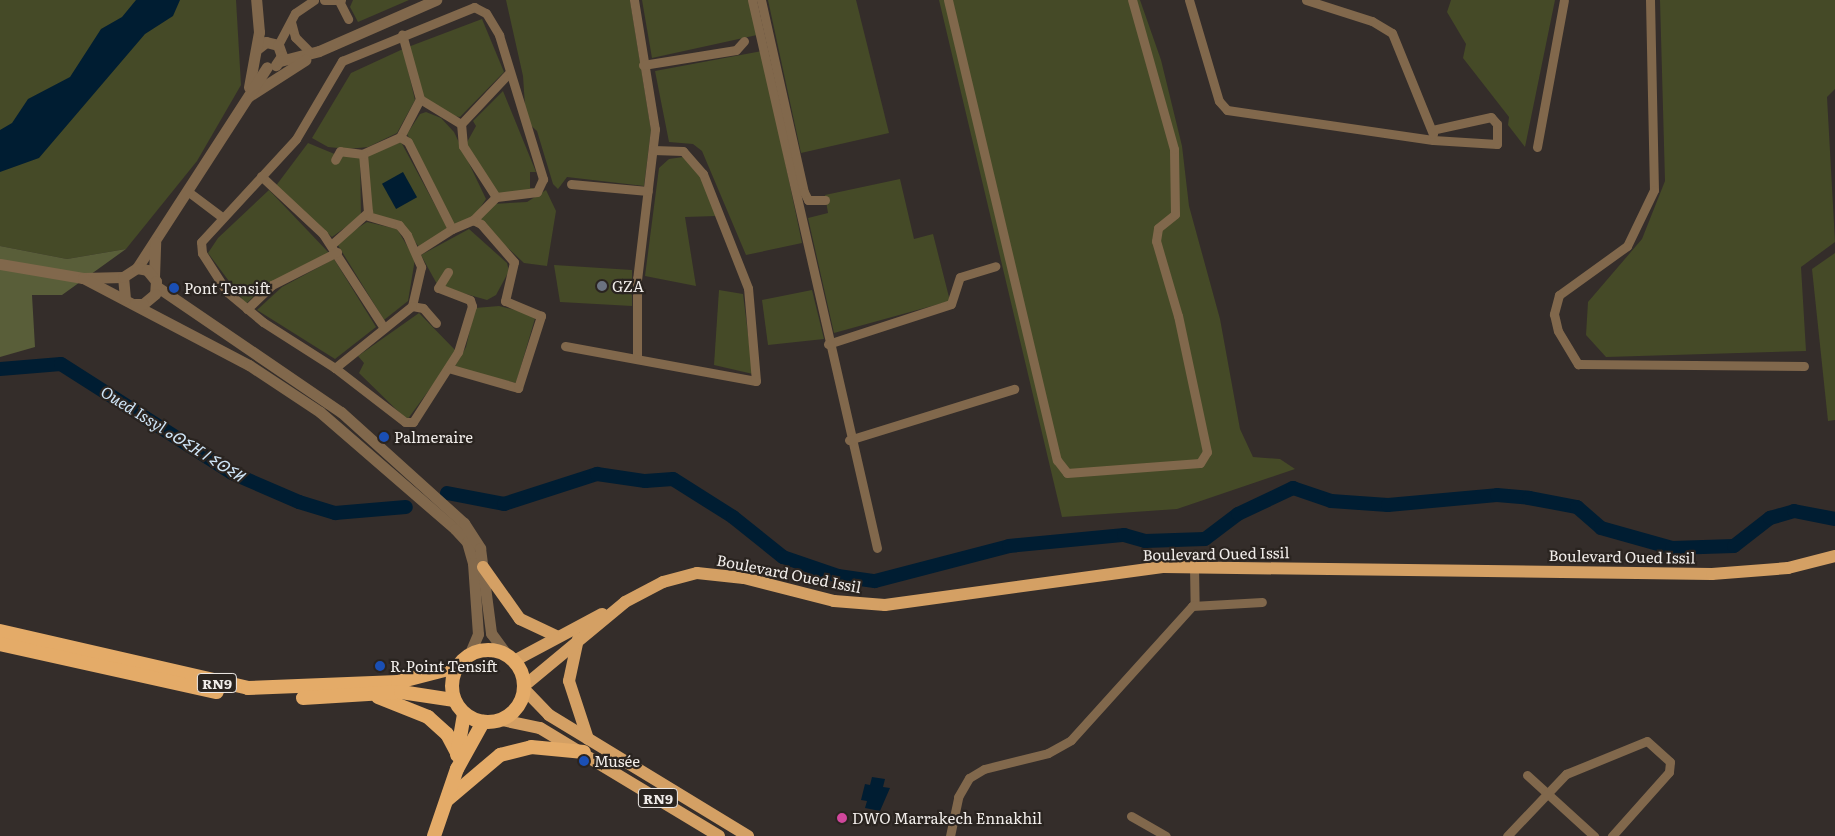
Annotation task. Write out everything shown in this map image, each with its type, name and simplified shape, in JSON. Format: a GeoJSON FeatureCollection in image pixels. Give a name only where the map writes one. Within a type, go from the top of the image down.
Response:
{"type":"FeatureCollection","features":[{"type":"Feature","properties":{"kind":"highway","name":"RN9"},"geometry":{"type":"LineString","coordinates":[[0,631],[256,689],[398,682],[456,667],[469,655]]}},
{"type":"Feature","properties":{"kind":"highway","name":"RN9"},"geometry":{"type":"LineString","coordinates":[[0,644],[230,694],[279,698],[416,693],[454,700]]}},
{"type":"Feature","properties":{"kind":"highway"},"geometry":{"type":"LineString","coordinates":[[469,655],[485,650],[511,659]]}},
{"type":"Feature","properties":{"kind":"highway","name":"RN9"},"geometry":{"type":"LineString","coordinates":[[511,659],[524,688]]}},
{"type":"Feature","properties":{"kind":"highway"},"geometry":{"type":"LineString","coordinates":[[434,836],[456,769],[464,714],[454,700],[451,684],[456,667]]}},
{"type":"Feature","properties":{"kind":"highway"},"geometry":{"type":"LineString","coordinates":[[502,720],[517,708],[524,688]]}},
{"type":"Feature","properties":{"kind":"highway"},"geometry":{"type":"LineString","coordinates":[[367,694],[428,717],[447,734],[457,753]]}},
{"type":"Feature","properties":{"kind":"highway","name":"RN9"},"geometry":{"type":"LineString","coordinates":[[464,714],[483,722],[502,720]]}},
{"type":"Feature","properties":{"kind":"highway"},"geometry":{"type":"LineString","coordinates":[[456,769],[483,722]]}},
{"type":"Feature","properties":{"kind":"highway"},"geometry":{"type":"LineString","coordinates":[[447,800],[500,754],[531,748],[586,747]]}},
{"type":"Feature","properties":{"kind":"main road","name":"Boulevard Oued Issil"},"geometry":{"type":"LineString","coordinates":[[511,659],[558,638],[664,582],[698,573],[744,578],[834,601],[886,605],[1194,566],[1712,574],[1788,568],[1835,556]]}},
{"type":"Feature","properties":{"kind":"main road"},"geometry":{"type":"LineString","coordinates":[[483,567],[520,619],[558,638]]}},
{"type":"Feature","properties":{"kind":"main road","name":"Boulevard Oued Issil"},"geometry":{"type":"LineString","coordinates":[[524,688],[611,611]]}},
{"type":"Feature","properties":{"kind":"main road"},"geometry":{"type":"LineString","coordinates":[[578,639],[569,681],[586,747]]}},
{"type":"Feature","properties":{"kind":"main road","name":"RN9"},"geometry":{"type":"LineString","coordinates":[[524,688],[534,705],[586,747],[719,836]]}},
{"type":"Feature","properties":{"kind":"main road","name":"RN9"},"geometry":{"type":"LineString","coordinates":[[502,720],[540,728],[586,747],[748,836]]}},
{"type":"Feature","properties":{"kind":"street"},"geometry":{"type":"LineString","coordinates":[[246,96],[257,53],[260,22],[256,0]]}},
{"type":"Feature","properties":{"kind":"street"},"geometry":{"type":"LineString","coordinates":[[0,264],[82,278],[123,277],[137,268],[190,193],[246,96],[267,67],[295,13],[314,0]]}},
{"type":"Feature","properties":{"kind":"street"},"geometry":{"type":"LineString","coordinates":[[324,0],[341,2],[348,19]]}},
{"type":"Feature","properties":{"kind":"street"},"geometry":{"type":"LineString","coordinates":[[246,96],[314,51],[436,0]]}},
{"type":"Feature","properties":{"kind":"street"},"geometry":{"type":"LineString","coordinates":[[416,252],[452,229],[473,220],[496,197],[530,195],[541,187],[543,178],[509,73],[499,35],[475,0]]}},
{"type":"Feature","properties":{"kind":"street"},"geometry":{"type":"LineString","coordinates":[[634,0],[643,65],[655,129],[654,150],[637,279],[637,358]]}},
{"type":"Feature","properties":{"kind":"street"},"geometry":{"type":"LineString","coordinates":[[752,0],[849,440],[877,548]]}},
{"type":"Feature","properties":{"kind":"street"},"geometry":{"type":"LineString","coordinates":[[761,0],[804,192],[808,200],[825,200]]}},
{"type":"Feature","properties":{"kind":"street"},"geometry":{"type":"LineString","coordinates":[[948,0],[1057,460],[1067,473],[1200,463],[1208,452],[1178,316],[1156,241],[1158,228],[1175,214],[1174,149],[1132,0]]}},
{"type":"Feature","properties":{"kind":"street"},"geometry":{"type":"LineString","coordinates":[[1189,0],[1222,108],[1433,135],[1495,146],[1497,124],[1488,118],[1433,135]]}},
{"type":"Feature","properties":{"kind":"street"},"geometry":{"type":"LineString","coordinates":[[1306,0],[1372,21],[1392,33],[1433,135]]}},
{"type":"Feature","properties":{"kind":"street"},"geometry":{"type":"LineString","coordinates":[[1537,148],[1564,0]]}},
{"type":"Feature","properties":{"kind":"street"},"geometry":{"type":"LineString","coordinates":[[1650,0],[1654,190],[1627,246],[1559,295],[1554,314],[1558,331],[1578,364],[1804,366]]}},
{"type":"Feature","properties":{"kind":"street"},"geometry":{"type":"LineString","coordinates":[[448,272],[438,288],[470,300],[472,306],[462,344],[448,368],[409,423],[335,368],[247,309],[227,292],[202,253],[201,242],[220,216],[296,139],[342,61],[402,34],[461,11],[480,8]]}},
{"type":"Feature","properties":{"kind":"street"},"geometry":{"type":"LineString","coordinates":[[260,22],[277,49]]}},
{"type":"Feature","properties":{"kind":"street"},"geometry":{"type":"LineString","coordinates":[[291,22],[295,36],[314,51]]}},
{"type":"Feature","properties":{"kind":"street"},"geometry":{"type":"LineString","coordinates":[[402,34],[420,99],[461,124]]}},
{"type":"Feature","properties":{"kind":"street"},"geometry":{"type":"LineString","coordinates":[[643,65],[736,50],[744,41]]}},
{"type":"Feature","properties":{"kind":"street"},"geometry":{"type":"LineString","coordinates":[[257,53],[277,49],[314,51]]}},
{"type":"Feature","properties":{"kind":"street"},"geometry":{"type":"LineString","coordinates":[[257,53],[267,67]]}},
{"type":"Feature","properties":{"kind":"street"},"geometry":{"type":"LineString","coordinates":[[496,197],[463,146],[461,124],[509,73]]}},
{"type":"Feature","properties":{"kind":"street"},"geometry":{"type":"LineString","coordinates":[[335,160],[340,151],[362,154],[400,137],[420,99]]}},
{"type":"Feature","properties":{"kind":"street"},"geometry":{"type":"LineString","coordinates":[[400,137],[408,142],[452,229]]}},
{"type":"Feature","properties":{"kind":"street"},"geometry":{"type":"LineString","coordinates":[[565,346],[756,381],[748,288],[704,174],[683,151],[654,150]]}},
{"type":"Feature","properties":{"kind":"street"},"geometry":{"type":"LineString","coordinates":[[362,154],[368,216]]}},
{"type":"Feature","properties":{"kind":"street"},"geometry":{"type":"LineString","coordinates":[[261,176],[334,248],[384,328]]}},
{"type":"Feature","properties":{"kind":"street"},"geometry":{"type":"LineString","coordinates":[[571,184],[648,191]]}},
{"type":"Feature","properties":{"kind":"street"},"geometry":{"type":"LineString","coordinates":[[190,193],[220,216]]}},
{"type":"Feature","properties":{"kind":"street"},"geometry":{"type":"LineString","coordinates":[[247,309],[272,285],[334,248],[368,216]]}},
{"type":"Feature","properties":{"kind":"street"},"geometry":{"type":"LineString","coordinates":[[335,368],[412,306],[421,267],[416,252],[399,225],[368,216]]}},
{"type":"Feature","properties":{"kind":"street"},"geometry":{"type":"LineString","coordinates":[[448,368],[518,388],[541,320],[540,312],[505,301],[514,262],[473,220]]}},
{"type":"Feature","properties":{"kind":"street"},"geometry":{"type":"LineString","coordinates":[[130,301],[150,300],[155,282],[155,240]]}},
{"type":"Feature","properties":{"kind":"street"},"geometry":{"type":"LineString","coordinates":[[828,344],[952,304],[960,277],[995,266]]}},
{"type":"Feature","properties":{"kind":"street"},"geometry":{"type":"LineString","coordinates":[[137,268],[341,412],[425,485],[460,526],[473,563],[478,634],[469,655]]}},
{"type":"Feature","properties":{"kind":"street"},"geometry":{"type":"LineString","coordinates":[[123,277],[130,301]]}},
{"type":"Feature","properties":{"kind":"street"},"geometry":{"type":"LineString","coordinates":[[82,278],[130,301],[249,366],[312,407],[476,540],[483,567],[491,633],[511,659]]}},
{"type":"Feature","properties":{"kind":"street"},"geometry":{"type":"LineString","coordinates":[[412,306],[423,308],[436,323]]}},
{"type":"Feature","properties":{"kind":"street"},"geometry":{"type":"LineString","coordinates":[[849,440],[1014,389]]}},
{"type":"Feature","properties":{"kind":"street"},"geometry":{"type":"LineString","coordinates":[[950,836],[958,797],[969,778],[984,768],[1048,753],[1071,740],[1194,605],[1194,566]]}},
{"type":"Feature","properties":{"kind":"street"},"geometry":{"type":"LineString","coordinates":[[1194,605],[1262,602]]}},
{"type":"Feature","properties":{"kind":"street"},"geometry":{"type":"LineString","coordinates":[[1507,836],[1546,792],[1566,774],[1635,743],[1652,744],[1670,762],[1669,772],[1612,836]]}},
{"type":"Feature","properties":{"kind":"street"},"geometry":{"type":"LineString","coordinates":[[1527,775],[1594,836]]}},
{"type":"Feature","properties":{"kind":"street"},"geometry":{"type":"LineString","coordinates":[[1131,816],[1166,836]]}},
{"type":"Feature","properties":{"kind":"green space"},"geometry":{"type":"Polygon","coordinates":[[[0,0],[236,0],[241,85],[197,161],[126,249],[67,259],[0,246],[0,0]]]}},
{"type":"Feature","properties":{"kind":"green space"},"geometry":{"type":"Polygon","coordinates":[[[353,0],[409,0],[358,22],[350,7],[353,0]]]}},
{"type":"Feature","properties":{"kind":"green space"},"geometry":{"type":"Polygon","coordinates":[[[506,0],[630,0],[651,130],[644,186],[567,177],[558,189],[553,184],[537,131],[526,121],[523,76],[506,0]]]}},
{"type":"Feature","properties":{"kind":"green space"},"geometry":{"type":"Polygon","coordinates":[[[642,0],[749,0],[757,35],[652,58],[642,0]]]}},
{"type":"Feature","properties":{"kind":"green space"},"geometry":{"type":"Polygon","coordinates":[[[768,0],[856,0],[889,133],[801,153],[768,0]]]}},
{"type":"Feature","properties":{"kind":"green space"},"geometry":{"type":"Polygon","coordinates":[[[939,0],[1140,0],[1161,60],[1182,146],[1189,206],[1220,319],[1240,429],[1253,457],[1280,459],[1295,469],[1177,509],[1062,517],[939,0]]]}},
{"type":"Feature","properties":{"kind":"green space"},"geometry":{"type":"Polygon","coordinates":[[[1451,0],[1555,0],[1525,147],[1508,125],[1509,117],[1463,58],[1466,44],[1447,12],[1451,0]]]}},
{"type":"Feature","properties":{"kind":"green space"},"geometry":{"type":"Polygon","coordinates":[[[1660,0],[1835,0],[1835,89],[1827,97],[1835,242],[1801,267],[1806,351],[1606,357],[1586,335],[1588,302],[1642,239],[1665,181],[1660,0]]]}},
{"type":"Feature","properties":{"kind":"green space"},"geometry":{"type":"Polygon","coordinates":[[[482,19],[504,72],[460,117],[448,115],[424,99],[408,47],[482,19]]]}},
{"type":"Feature","properties":{"kind":"green space"},"geometry":{"type":"Polygon","coordinates":[[[403,49],[415,100],[397,133],[368,147],[348,149],[328,147],[312,138],[351,73],[403,49]]]}},
{"type":"Feature","properties":{"kind":"green space"},"geometry":{"type":"Polygon","coordinates":[[[762,51],[802,243],[746,255],[702,151],[693,144],[669,142],[655,71],[762,51]]]}},
{"type":"Feature","properties":{"kind":"green space"},"geometry":{"type":"Polygon","coordinates":[[[503,91],[536,172],[530,172],[530,188],[536,188],[496,197],[466,144],[476,126],[473,121],[503,91]]]}},
{"type":"Feature","properties":{"kind":"green space"},"geometry":{"type":"Polygon","coordinates":[[[426,112],[441,118],[454,132],[486,199],[474,217],[454,226],[407,134],[420,114],[426,112]]]}},
{"type":"Feature","properties":{"kind":"green space"},"geometry":{"type":"Polygon","coordinates":[[[401,142],[449,231],[419,247],[402,225],[370,216],[365,157],[401,142]]]}},
{"type":"Feature","properties":{"kind":"green space"},"geometry":{"type":"Polygon","coordinates":[[[308,143],[337,155],[360,155],[361,216],[332,237],[275,187],[308,143]]]}},
{"type":"Feature","properties":{"kind":"green space"},"geometry":{"type":"Polygon","coordinates":[[[683,157],[698,170],[716,216],[685,217],[696,286],[645,276],[659,168],[669,159],[683,157]]]}},
{"type":"Feature","properties":{"kind":"green space"},"geometry":{"type":"Polygon","coordinates":[[[900,179],[914,239],[933,234],[950,301],[834,333],[808,218],[828,213],[825,195],[900,179]]]}},
{"type":"Feature","properties":{"kind":"green space"},"geometry":{"type":"Polygon","coordinates":[[[269,190],[330,254],[262,288],[246,304],[208,253],[218,238],[269,190]]]}},
{"type":"Feature","properties":{"kind":"green space"},"geometry":{"type":"Polygon","coordinates":[[[546,190],[556,211],[547,266],[524,263],[479,221],[493,204],[527,202],[546,190]]]}},
{"type":"Feature","properties":{"kind":"green space"},"geometry":{"type":"Polygon","coordinates":[[[367,222],[397,229],[415,259],[408,301],[384,320],[336,242],[367,222]]]}},
{"type":"Feature","properties":{"kind":"green space"},"geometry":{"type":"Polygon","coordinates":[[[469,229],[507,263],[509,271],[496,295],[487,300],[438,286],[421,255],[469,229]]]}},
{"type":"Feature","properties":{"kind":"green space"},"geometry":{"type":"Polygon","coordinates":[[[0,246],[67,259],[126,249],[62,295],[32,295],[35,347],[0,357],[0,246]]]}},
{"type":"Feature","properties":{"kind":"green space"},"geometry":{"type":"Polygon","coordinates":[[[1835,253],[1835,420],[1828,421],[1812,269],[1835,253]]]}},
{"type":"Feature","properties":{"kind":"green space"},"geometry":{"type":"Polygon","coordinates":[[[334,259],[376,327],[335,359],[257,310],[282,287],[334,259]]]}},
{"type":"Feature","properties":{"kind":"green space"},"geometry":{"type":"Polygon","coordinates":[[[554,265],[632,270],[632,306],[560,302],[554,265]]]}},
{"type":"Feature","properties":{"kind":"green space"},"geometry":{"type":"Polygon","coordinates":[[[719,290],[743,294],[753,374],[714,365],[719,290]]]}},
{"type":"Feature","properties":{"kind":"green space"},"geometry":{"type":"Polygon","coordinates":[[[812,290],[824,339],[768,345],[762,300],[812,290]]]}},
{"type":"Feature","properties":{"kind":"green space"},"geometry":{"type":"Polygon","coordinates":[[[499,306],[536,315],[516,383],[454,368],[466,347],[475,308],[499,306]]]}},
{"type":"Feature","properties":{"kind":"green space"},"geometry":{"type":"Polygon","coordinates":[[[419,313],[457,352],[407,420],[359,373],[364,363],[358,356],[419,313]]]}},
{"type":"Feature","properties":{"kind":"water"},"geometry":{"type":"Polygon","coordinates":[[[136,0],[180,0],[173,16],[145,34],[39,158],[0,172],[0,130],[12,123],[28,99],[70,77],[101,29],[122,17],[136,0]]]}},
{"type":"Feature","properties":{"kind":"water"},"geometry":{"type":"Polygon","coordinates":[[[403,172],[417,197],[396,209],[382,184],[403,172]]]}},
{"type":"Feature","properties":{"kind":"water"},"geometry":{"type":"Polygon","coordinates":[[[872,777],[885,779],[883,787],[890,788],[880,811],[865,808],[867,801],[861,800],[865,784],[870,785],[872,777]]]}},
{"type":"Feature","properties":{"kind":"waterway","name":"Oued Issyl ⴰⵙⵉⴼ ⵏ ⵉⵙⵉⵍ"},"geometry":{"type":"LineString","coordinates":[[0,369],[61,364],[232,473],[299,502],[335,513],[406,507]]}},
{"type":"Feature","properties":{"kind":"waterway","name":"Oued Issyl ⴰⵙⵉⴼ ⵏ ⵉⵙⵉⵍ"},"geometry":{"type":"LineString","coordinates":[[447,493],[504,504],[597,474],[645,481],[673,479],[733,517],[783,557],[838,576],[875,581],[1009,546],[1124,535],[1145,541],[1205,539],[1238,514],[1293,488],[1331,501],[1388,505],[1497,495],[1529,498],[1577,507],[1601,528],[1672,548],[1734,546],[1770,518],[1794,511],[1835,519]]}},
{"type":"Feature","properties":{"kind":"place","name":"GZA"},"geometry":{"type":"Point","coordinates":[602,286]}},
{"type":"Feature","properties":{"kind":"place","name":"Pont Tensift"},"geometry":{"type":"Point","coordinates":[174,288]}},
{"type":"Feature","properties":{"kind":"place","name":"Palmeraire"},"geometry":{"type":"Point","coordinates":[384,437]}},
{"type":"Feature","properties":{"kind":"place","name":"R.Point Tensift"},"geometry":{"type":"Point","coordinates":[380,666]}},
{"type":"Feature","properties":{"kind":"place","name":"Musée"},"geometry":{"type":"Point","coordinates":[584,761]}},
{"type":"Feature","properties":{"kind":"place","name":"DWO Marrakech Ennakhil"},"geometry":{"type":"Point","coordinates":[842,818]}}]}
